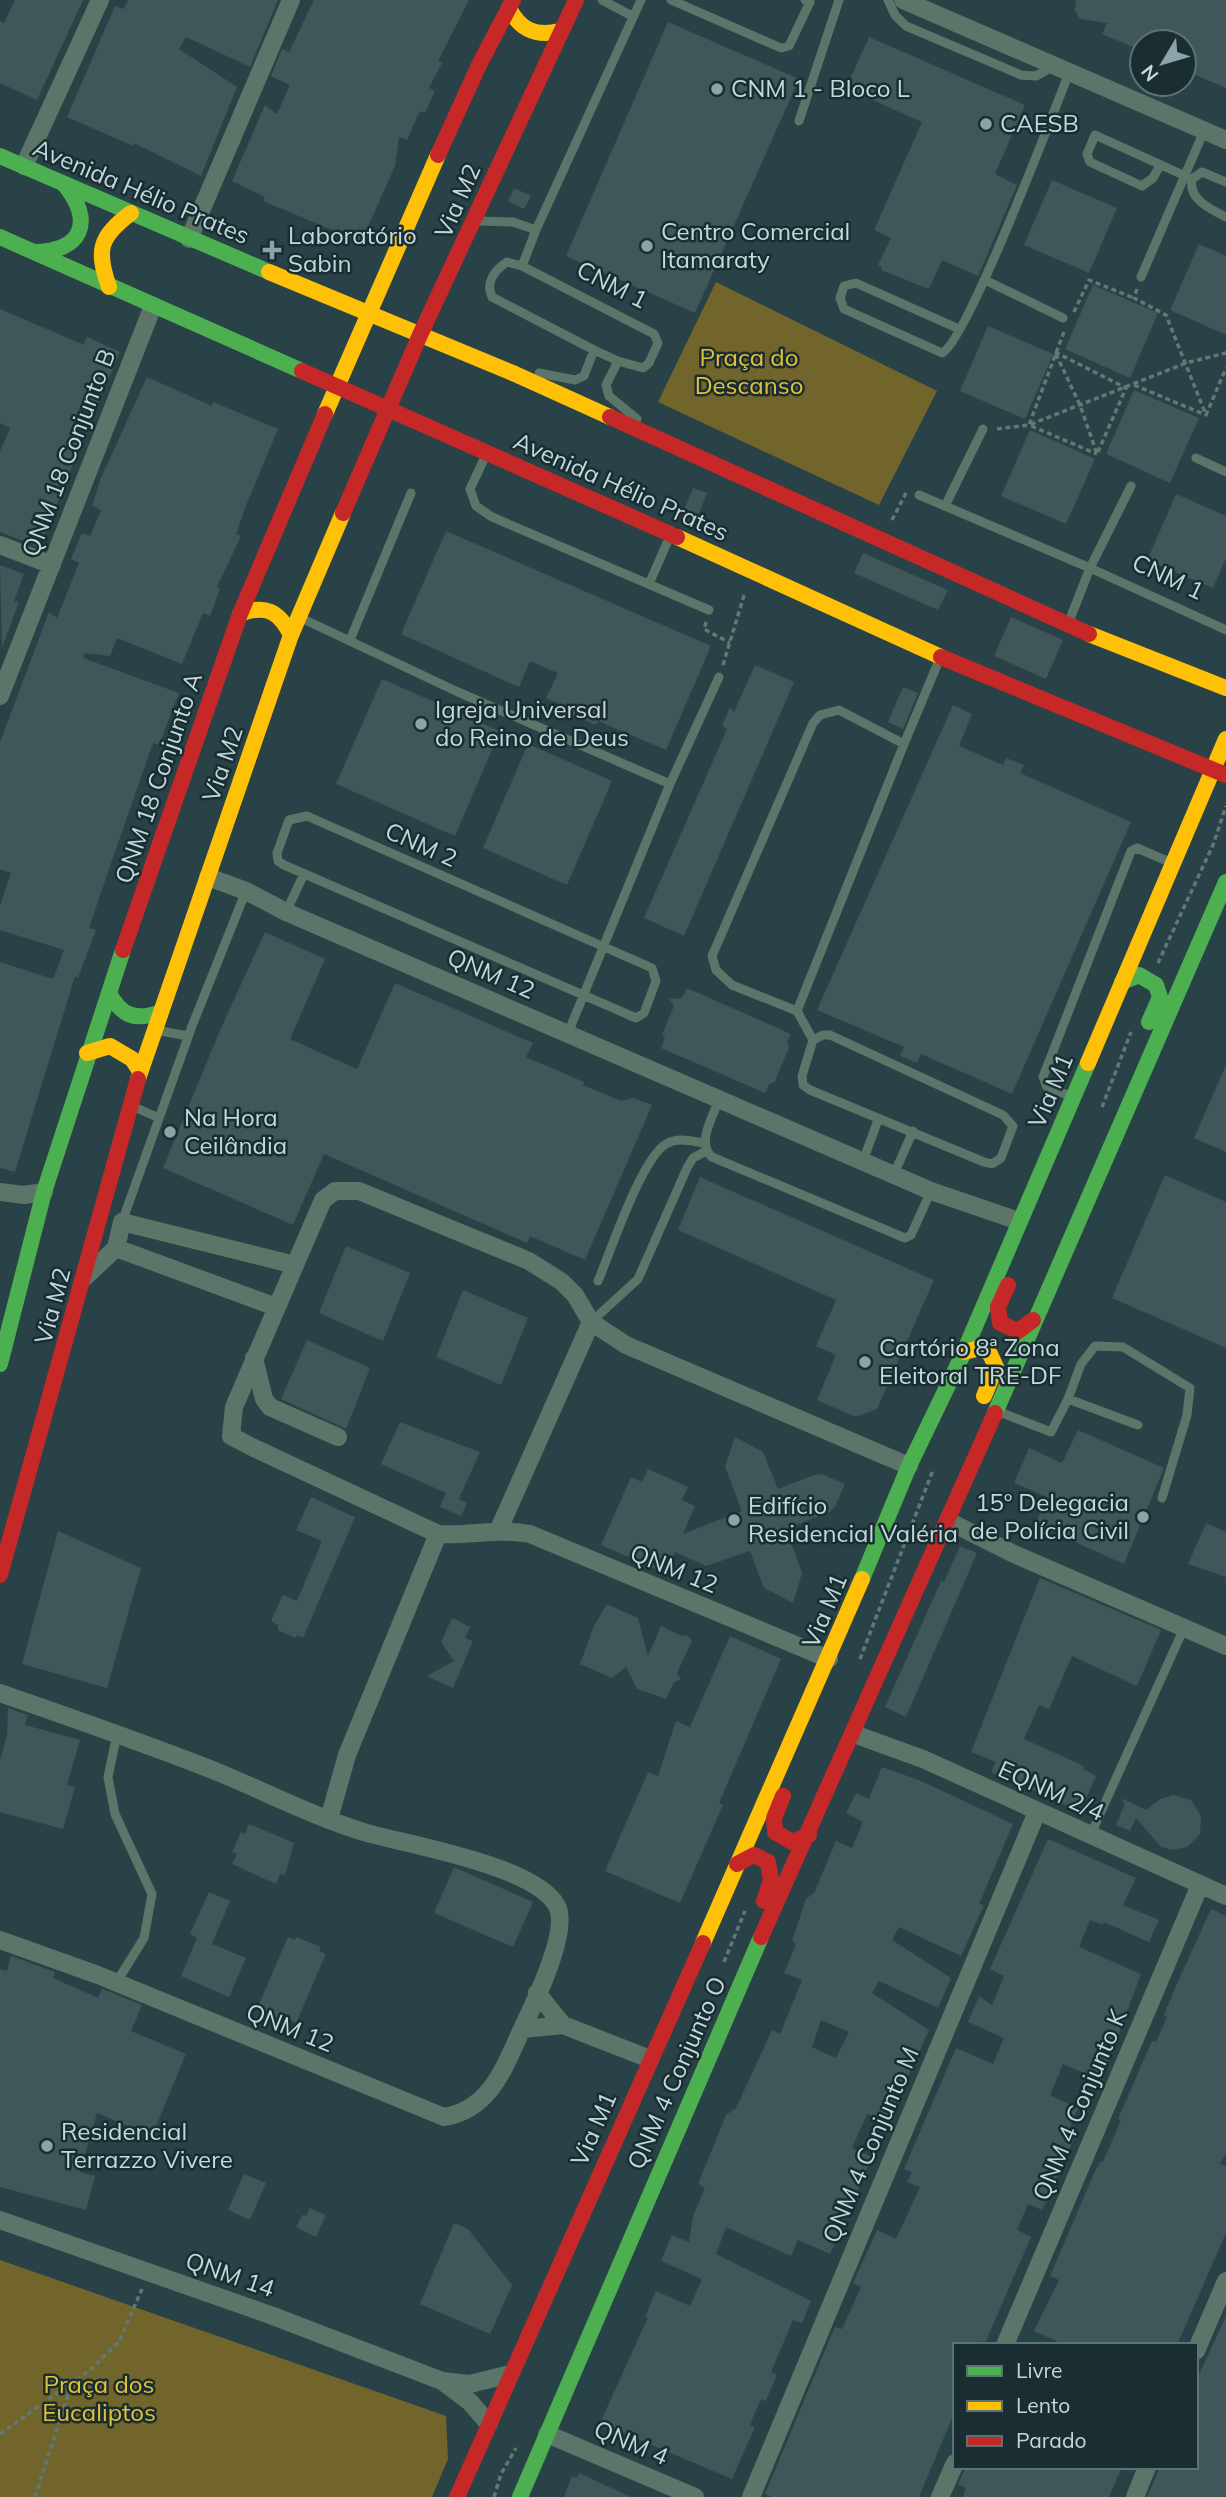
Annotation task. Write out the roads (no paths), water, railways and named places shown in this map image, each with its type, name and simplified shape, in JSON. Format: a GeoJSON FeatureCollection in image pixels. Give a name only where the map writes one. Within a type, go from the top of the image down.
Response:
{"type":"FeatureCollection","features":[{"type":"Feature","properties":{"kind":"main road","name":"Via M2"},"geometry":{"type":"LineString","coordinates":[[0,1575],[153,1029],[291,635],[421,335],[576,0]]}},
{"type":"Feature","properties":{"kind":"main road"},"geometry":{"type":"LineString","coordinates":[[511,4],[514,19],[534,34],[545,36],[560,31]]}},
{"type":"Feature","properties":{"kind":"main road"},"geometry":{"type":"LineString","coordinates":[[337,386],[479,65],[511,4]]}},
{"type":"Feature","properties":{"kind":"main road","name":"Avenida Hélio Prates"},"geometry":{"type":"LineString","coordinates":[[0,156],[189,239],[515,374],[1067,625],[1226,688]]}},
{"type":"Feature","properties":{"kind":"main road"},"geometry":{"type":"LineString","coordinates":[[34,252],[58,251],[82,225],[77,197],[64,184]]}},
{"type":"Feature","properties":{"kind":"main road"},"geometry":{"type":"LineString","coordinates":[[109,287],[101,264],[102,240],[115,225],[131,213]]}},
{"type":"Feature","properties":{"kind":"main road","name":"Avenida Hélio Prates"},"geometry":{"type":"LineString","coordinates":[[0,237],[752,570],[941,657],[1220,773]]}},
{"type":"Feature","properties":{"kind":"main road","name":"QNM 18 Conjunto A"},"geometry":{"type":"LineString","coordinates":[[44,1192],[87,1053],[240,614],[337,386]]}},
{"type":"Feature","properties":{"kind":"main road"},"geometry":{"type":"LineString","coordinates":[[240,614],[253,607],[271,607],[285,620],[291,635]]}},
{"type":"Feature","properties":{"kind":"main road","name":"Via M1"},"geometry":{"type":"LineString","coordinates":[[457,2497],[829,1659],[909,1466],[964,1352],[1174,864],[1220,773],[1226,739]]}},
{"type":"Feature","properties":{"kind":"main road"},"geometry":{"type":"LineString","coordinates":[[854,1734],[1226,882]]}},
{"type":"Feature","properties":{"kind":"main road"},"geometry":{"type":"LineString","coordinates":[[1122,982],[1139,975],[1151,980],[1160,997],[1133,1062],[1125,1113]]}},
{"type":"Feature","properties":{"kind":"main road"},"geometry":{"type":"LineString","coordinates":[[109,993],[124,1015],[133,1018],[159,1013]]}},
{"type":"Feature","properties":{"kind":"main road"},"geometry":{"type":"LineString","coordinates":[[87,1053],[110,1046],[132,1059],[140,1071]]}},
{"type":"Feature","properties":{"kind":"main road"},"geometry":{"type":"LineString","coordinates":[[1033,1320],[1024,1330],[1011,1331],[1000,1323],[998,1307],[1058,1171],[1071,1104]]}},
{"type":"Feature","properties":{"kind":"main road","name":"Via M2"},"geometry":{"type":"LineString","coordinates":[[0,1364],[44,1192]]}},
{"type":"Feature","properties":{"kind":"main road"},"geometry":{"type":"LineString","coordinates":[[914,1598],[928,1529],[996,1367],[986,1350],[975,1348],[964,1352]]}},
{"type":"Feature","properties":{"kind":"main road"},"geometry":{"type":"LineString","coordinates":[[809,1835],[798,1842],[785,1841],[775,1832],[774,1818],[840,1667],[852,1606]]}},
{"type":"Feature","properties":{"kind":"main road","name":"QNM 4 Conjunto O"},"geometry":{"type":"LineString","coordinates":[[520,2497],[705,2061],[854,1734]]}},
{"type":"Feature","properties":{"kind":"main road"},"geometry":{"type":"LineString","coordinates":[[705,2061],[712,2016],[774,1879],[771,1866],[761,1857],[747,1856],[737,1864]]}},
{"type":"Feature","properties":{"kind":"street"},"geometry":{"type":"LineString","coordinates":[[24,166],[100,0]]}},
{"type":"Feature","properties":{"kind":"street"},"geometry":{"type":"LineString","coordinates":[[189,239],[291,0]]}},
{"type":"Feature","properties":{"kind":"street"},"geometry":{"type":"LineString","coordinates":[[903,0],[1226,140]]}},
{"type":"Feature","properties":{"kind":"street","name":"QNM 18 Conjunto B"},"geometry":{"type":"LineString","coordinates":[[0,696],[153,306]]}},
{"type":"Feature","properties":{"kind":"street"},"geometry":{"type":"LineString","coordinates":[[0,545],[52,565]]}},
{"type":"Feature","properties":{"kind":"street","name":"QNM 12"},"geometry":{"type":"LineString","coordinates":[[208,877],[246,891],[286,912],[931,1191],[1019,1221]]}},
{"type":"Feature","properties":{"kind":"street","name":"QNM 12"},"geometry":{"type":"LineString","coordinates":[[829,1659],[530,1534],[499,1529],[461,1535],[438,1534],[231,1436],[234,1407],[254,1358],[323,1200],[335,1191],[359,1191],[529,1261],[562,1282],[575,1295],[591,1322],[643,1353],[909,1466]]}},
{"type":"Feature","properties":{"kind":"street"},"geometry":{"type":"LineString","coordinates":[[0,1192],[44,1192]]}},
{"type":"Feature","properties":{"kind":"street"},"geometry":{"type":"LineString","coordinates":[[85,1278],[116,1248],[122,1222],[295,1265]]}},
{"type":"Feature","properties":{"kind":"street"},"geometry":{"type":"LineString","coordinates":[[116,1248],[276,1307]]}},
{"type":"Feature","properties":{"kind":"street"},"geometry":{"type":"LineString","coordinates":[[499,1529],[591,1322]]}},
{"type":"Feature","properties":{"kind":"street"},"geometry":{"type":"LineString","coordinates":[[254,1358],[264,1399],[270,1407],[338,1437]]}},
{"type":"Feature","properties":{"kind":"street"},"geometry":{"type":"LineString","coordinates":[[948,1521],[1014,1555],[1226,1646]]}},
{"type":"Feature","properties":{"kind":"street"},"geometry":{"type":"LineString","coordinates":[[329,1819],[347,1755],[438,1534]]}},
{"type":"Feature","properties":{"kind":"street","name":"QNM 12"},"geometry":{"type":"LineString","coordinates":[[0,1693],[117,1734],[329,1819],[369,1833],[478,1861],[547,1892],[556,1905],[560,1924],[552,1957],[523,2029],[484,2099],[468,2110],[444,2117],[116,1983],[0,1940]]}},
{"type":"Feature","properties":{"kind":"street","name":"EQNM 2/4"},"geometry":{"type":"LineString","coordinates":[[854,1734],[923,1759],[1226,1896]]}},
{"type":"Feature","properties":{"kind":"street","name":"QNM 4 Conjunto M"},"geometry":{"type":"LineString","coordinates":[[751,2497],[1037,1812]]}},
{"type":"Feature","properties":{"kind":"street","name":"QNM 4 Conjunto K"},"geometry":{"type":"LineString","coordinates":[[1006,2343],[1200,1885]]}},
{"type":"Feature","properties":{"kind":"street"},"geometry":{"type":"LineString","coordinates":[[537,1993],[563,2025]]}},
{"type":"Feature","properties":{"kind":"street"},"geometry":{"type":"LineString","coordinates":[[523,2029],[563,2025],[650,2059]]}},
{"type":"Feature","properties":{"kind":"street","name":"QNM 14"},"geometry":{"type":"LineString","coordinates":[[0,2220],[273,2316],[442,2381],[470,2384],[510,2374]]}},
{"type":"Feature","properties":{"kind":"street"},"geometry":{"type":"LineString","coordinates":[[1198,2346],[1226,2281]]}},
{"type":"Feature","properties":{"kind":"street","name":"QNM 14"},"geometry":{"type":"LineString","coordinates":[[442,2381],[470,2402],[489,2424]]}},
{"type":"Feature","properties":{"kind":"street","name":"QNM 4"},"geometry":{"type":"LineString","coordinates":[[547,2434],[695,2497]]}},
{"type":"Feature","properties":{"kind":"street"},"geometry":{"type":"LineString","coordinates":[[940,2497],[953,2468]]}},
{"type":"Feature","properties":{"kind":"street"},"geometry":{"type":"LineString","coordinates":[[1135,2497],[1146,2469]]}},
{"type":"Feature","properties":{"kind":"lane"},"geometry":{"type":"LineString","coordinates":[[602,0],[632,16]]}},
{"type":"Feature","properties":{"kind":"lane"},"geometry":{"type":"LineString","coordinates":[[641,0],[522,266],[507,262],[496,270],[490,283],[492,297],[618,361],[605,389],[609,396],[635,416],[642,431]]}},
{"type":"Feature","properties":{"kind":"lane"},"geometry":{"type":"LineString","coordinates":[[671,0],[781,48],[789,46],[809,1]]}},
{"type":"Feature","properties":{"kind":"lane"},"geometry":{"type":"LineString","coordinates":[[799,121],[839,0]]}},
{"type":"Feature","properties":{"kind":"lane"},"geometry":{"type":"LineString","coordinates":[[888,0],[895,15],[906,26],[1021,75],[1037,76],[1062,70]]}},
{"type":"Feature","properties":{"kind":"lane"},"geometry":{"type":"LineString","coordinates":[[959,329],[856,283],[844,286],[840,298],[844,309],[942,353],[948,349],[959,329],[985,280],[1062,70]]}},
{"type":"Feature","properties":{"kind":"lane"},"geometry":{"type":"LineString","coordinates":[[1141,277],[1187,177],[1203,131]]}},
{"type":"Feature","properties":{"kind":"lane"},"geometry":{"type":"LineString","coordinates":[[1160,165],[1147,185],[1132,181],[1087,158],[1096,135],[1187,177],[1202,172],[1226,181]]}},
{"type":"Feature","properties":{"kind":"lane"},"geometry":{"type":"LineString","coordinates":[[1187,177],[1192,193],[1226,217]]}},
{"type":"Feature","properties":{"kind":"lane"},"geometry":{"type":"LineString","coordinates":[[473,222],[491,219],[513,222],[536,230]]}},
{"type":"Feature","properties":{"kind":"lane","name":"CNM 1"},"geometry":{"type":"LineString","coordinates":[[522,266],[657,338],[658,344],[652,357],[643,368],[618,361]]}},
{"type":"Feature","properties":{"kind":"lane"},"geometry":{"type":"LineString","coordinates":[[985,280],[1063,318]]}},
{"type":"Feature","properties":{"kind":"lane"},"geometry":{"type":"LineString","coordinates":[[515,374],[537,373],[575,380],[584,376],[594,350]]}},
{"type":"Feature","properties":{"kind":"lane"},"geometry":{"type":"LineString","coordinates":[[945,506],[983,429]]}},
{"type":"Feature","properties":{"kind":"lane"},"geometry":{"type":"LineString","coordinates":[[487,453],[470,489],[476,506],[492,517],[709,610]]}},
{"type":"Feature","properties":{"kind":"lane"},"geometry":{"type":"LineString","coordinates":[[1196,458],[1226,472]]}},
{"type":"Feature","properties":{"kind":"lane","name":"CNM 1"},"geometry":{"type":"LineString","coordinates":[[1067,625],[1090,568],[1131,486]]}},
{"type":"Feature","properties":{"kind":"lane"},"geometry":{"type":"LineString","coordinates":[[350,640],[411,494]]}},
{"type":"Feature","properties":{"kind":"lane","name":"CNM 1"},"geometry":{"type":"LineString","coordinates":[[919,495],[1226,630]]}},
{"type":"Feature","properties":{"kind":"lane"},"geometry":{"type":"LineString","coordinates":[[649,584],[670,534]]}},
{"type":"Feature","properties":{"kind":"lane"},"geometry":{"type":"LineString","coordinates":[[300,617],[458,692],[670,783]]}},
{"type":"Feature","properties":{"kind":"lane"},"geometry":{"type":"LineString","coordinates":[[797,1011],[941,657]]}},
{"type":"Feature","properties":{"kind":"lane"},"geometry":{"type":"LineString","coordinates":[[568,1033],[670,783],[719,677]]}},
{"type":"Feature","properties":{"kind":"lane"},"geometry":{"type":"LineString","coordinates":[[813,1040],[830,1035],[1003,1115],[1013,1126],[1001,1158],[992,1164],[913,1131],[878,1120],[803,1085],[802,1076],[813,1040],[797,1011],[732,985],[716,970],[712,956],[813,723],[820,715],[839,709],[904,744]]}},
{"type":"Feature","properties":{"kind":"lane","name":"CNM 2"},"geometry":{"type":"LineString","coordinates":[[307,816],[603,947],[655,972],[656,981],[644,1013],[636,1017],[303,876],[278,861],[277,853],[289,820],[307,816]]}},
{"type":"Feature","properties":{"kind":"lane"},"geometry":{"type":"LineString","coordinates":[[1071,1104],[1047,1087],[1042,1077],[1130,851],[1137,848],[1174,864]]}},
{"type":"Feature","properties":{"kind":"lane"},"geometry":{"type":"LineString","coordinates":[[286,912],[303,876]]}},
{"type":"Feature","properties":{"kind":"lane"},"geometry":{"type":"LineString","coordinates":[[122,1222],[188,1037],[246,891]]}},
{"type":"Feature","properties":{"kind":"lane"},"geometry":{"type":"LineString","coordinates":[[153,1029],[188,1037]]}},
{"type":"Feature","properties":{"kind":"lane"},"geometry":{"type":"LineString","coordinates":[[591,1322],[638,1279],[687,1168],[705,1147],[719,1099]]}},
{"type":"Feature","properties":{"kind":"lane"},"geometry":{"type":"LineString","coordinates":[[131,1105],[159,1118]]}},
{"type":"Feature","properties":{"kind":"lane"},"geometry":{"type":"LineString","coordinates":[[863,1161],[878,1120]]}},
{"type":"Feature","properties":{"kind":"lane"},"geometry":{"type":"LineString","coordinates":[[894,1174],[913,1131]]}},
{"type":"Feature","properties":{"kind":"lane"},"geometry":{"type":"LineString","coordinates":[[598,1281],[648,1162],[667,1143],[681,1140],[705,1147],[712,1157],[905,1238],[911,1235],[931,1191]]}},
{"type":"Feature","properties":{"kind":"lane"},"geometry":{"type":"LineString","coordinates":[[995,1410],[1051,1432],[1068,1399],[1081,1364],[1095,1346],[1123,1347],[1190,1388],[1187,1415],[1162,1498]]}},
{"type":"Feature","properties":{"kind":"lane"},"geometry":{"type":"LineString","coordinates":[[1068,1399],[1138,1425]]}},
{"type":"Feature","properties":{"kind":"lane"},"geometry":{"type":"LineString","coordinates":[[1090,1836],[1184,1628]]}},
{"type":"Feature","properties":{"kind":"lane"},"geometry":{"type":"LineString","coordinates":[[116,1983],[144,1938],[152,1894],[115,1814],[107,1777],[117,1734]]}},
{"type":"Feature","properties":{"kind":"place","name":"CNM 1 - Bloco L"},"geometry":{"type":"Point","coordinates":[717,89]}},
{"type":"Feature","properties":{"kind":"place","name":"CAESB"},"geometry":{"type":"Point","coordinates":[986,124]}},
{"type":"Feature","properties":{"kind":"place","name":"Centro Comercial Itamaraty"},"geometry":{"type":"Point","coordinates":[647,246]}},
{"type":"Feature","properties":{"kind":"place","name":"Laboratório Sabin"},"geometry":{"type":"Point","coordinates":[272,250]}},
{"type":"Feature","properties":{"kind":"place","name":"Igreja Universal do Reino de Deus"},"geometry":{"type":"Point","coordinates":[421,724]}},
{"type":"Feature","properties":{"kind":"place","name":"Na Hora Ceilândia"},"geometry":{"type":"Point","coordinates":[170,1132]}},
{"type":"Feature","properties":{"kind":"place","name":"Cartório 8ª Zona Eleitoral TRE-DF"},"geometry":{"type":"Point","coordinates":[865,1362]}},
{"type":"Feature","properties":{"kind":"place","name":"15º Delegacia de Polícia Civil"},"geometry":{"type":"Point","coordinates":[1143,1517]}},
{"type":"Feature","properties":{"kind":"place","name":"Edifício Residencial Valéria"},"geometry":{"type":"Point","coordinates":[734,1520]}},
{"type":"Feature","properties":{"kind":"place","name":"Residencial Terrazzo Vivere"},"geometry":{"type":"Point","coordinates":[47,2146]}},
{"type":"Feature","properties":{"kind":"park label","name":"Praça do Descanso"},"geometry":{"type":"Point","coordinates":[749,372]}},
{"type":"Feature","properties":{"kind":"park label","name":"Praça dos Eucaliptos"},"geometry":{"type":"Point","coordinates":[99,2399]}}]}
